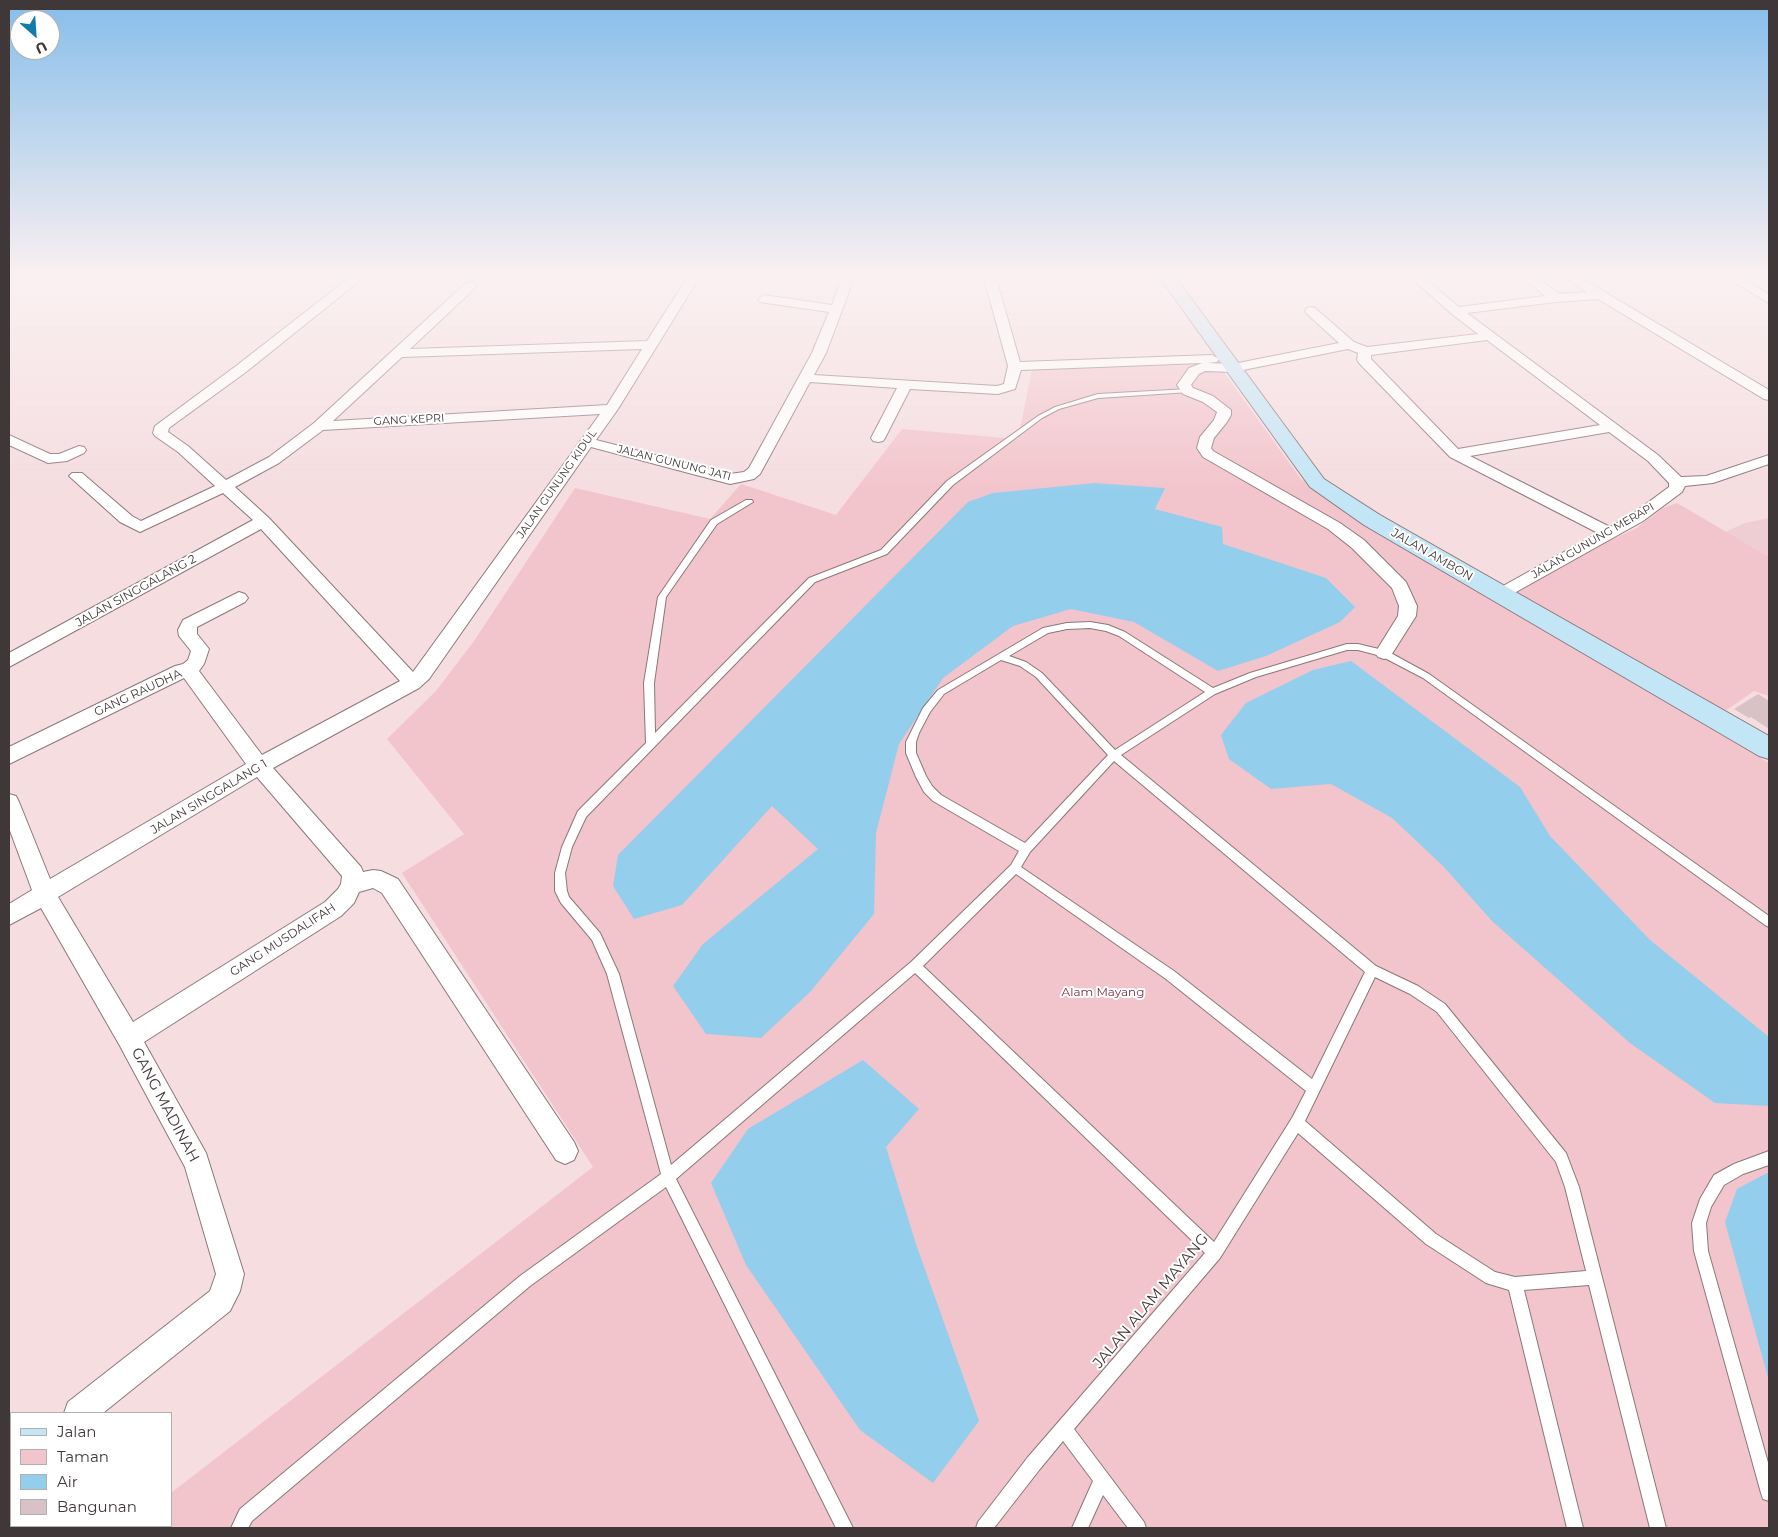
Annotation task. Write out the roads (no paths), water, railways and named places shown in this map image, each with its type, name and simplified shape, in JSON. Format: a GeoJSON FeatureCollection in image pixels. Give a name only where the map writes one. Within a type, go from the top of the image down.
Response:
{"type":"FeatureCollection","features":[{"type":"Feature","properties":{"kind":"street"},"geometry":{"type":"LineString","coordinates":[[266,350],[162,426],[160,432],[226,486],[263,521],[412,683]]}},
{"type":"Feature","properties":{"kind":"street"},"geometry":{"type":"LineString","coordinates":[[77,476],[126,519],[140,527],[226,486],[274,460],[319,426],[402,350]]}},
{"type":"Feature","properties":{"kind":"street"},"geometry":{"type":"LineString","coordinates":[[398,353],[501,350]]}},
{"type":"Feature","properties":{"kind":"street","name":"JALAN GUNUNG KIDUL"},"geometry":{"type":"LineString","coordinates":[[412,683],[432,663],[588,442],[611,409],[647,350]]}},
{"type":"Feature","properties":{"kind":"street","name":"JALAN GUNUNG JATI"},"geometry":{"type":"LineString","coordinates":[[588,442],[730,479],[749,476],[755,471],[820,350]]}},
{"type":"Feature","properties":{"kind":"street"},"geometry":{"type":"LineString","coordinates":[[805,378],[998,390],[1010,386],[1015,366],[1010,350]]}},
{"type":"Feature","properties":{"kind":"street","name":"JALAN AMBON"},"geometry":{"type":"LineString","coordinates":[[1219,350],[1317,483],[1372,520],[1769,750]]}},
{"type":"Feature","properties":{"kind":"street"},"geometry":{"type":"LineString","coordinates":[[1317,350],[1198,368],[1188,377],[1184,385],[1188,391],[1224,410],[1224,415],[1220,422],[1207,437],[1204,448],[1208,454],[1334,526],[1358,544],[1400,586],[1408,606],[1407,616],[1384,653]]}},
{"type":"Feature","properties":{"kind":"street"},"geometry":{"type":"LineString","coordinates":[[1362,350],[1392,350]]}},
{"type":"Feature","properties":{"kind":"street"},"geometry":{"type":"LineString","coordinates":[[1509,350],[1653,458],[1677,482],[1708,480],[1769,459]]}},
{"type":"Feature","properties":{"kind":"street"},"geometry":{"type":"LineString","coordinates":[[1691,350],[1769,396]]}},
{"type":"Feature","properties":{"kind":"street"},"geometry":{"type":"LineString","coordinates":[[1365,351],[1364,360],[1455,454],[1610,533]]}},
{"type":"Feature","properties":{"kind":"street"},"geometry":{"type":"LineString","coordinates":[[1015,366],[1229,363]]}},
{"type":"Feature","properties":{"kind":"street"},"geometry":{"type":"LineString","coordinates":[[878,438],[906,384]]}},
{"type":"Feature","properties":{"kind":"street","name":"GANG KEPRI"},"geometry":{"type":"LineString","coordinates":[[319,426],[611,409]]}},
{"type":"Feature","properties":{"kind":"street"},"geometry":{"type":"LineString","coordinates":[[1455,454],[1612,427]]}},
{"type":"Feature","properties":{"kind":"street"},"geometry":{"type":"LineString","coordinates":[[9,439],[21,453],[53,460],[79,450]]}},
{"type":"Feature","properties":{"kind":"street","name":"JALAN GUNUNG MERAPI"},"geometry":{"type":"LineString","coordinates":[[1500,595],[1637,518],[1677,489],[1677,482]]}},
{"type":"Feature","properties":{"kind":"street","name":"JALAN SINGGALANG 2"},"geometry":{"type":"LineString","coordinates":[[9,661],[263,521]]}},
{"type":"Feature","properties":{"kind":"street"},"geometry":{"type":"LineString","coordinates":[[188,670],[195,664],[200,653],[200,648],[188,636],[189,624],[239,598]]}},
{"type":"Feature","properties":{"kind":"street","name":"GANG RAUDHA"},"geometry":{"type":"LineString","coordinates":[[9,756],[181,671],[188,670],[259,766]]}},
{"type":"Feature","properties":{"kind":"street","name":"JALAN SINGGALANG 1"},"geometry":{"type":"LineString","coordinates":[[9,916],[259,766],[412,683]]}},
{"type":"Feature","properties":{"kind":"street"},"geometry":{"type":"LineString","coordinates":[[259,766],[353,873],[352,884],[373,879],[381,880],[390,886],[565,1151]]}},
{"type":"Feature","properties":{"kind":"street"},"geometry":{"type":"LineString","coordinates":[[9,802],[45,895]]}},
{"type":"Feature","properties":{"kind":"street","name":"GANG MUSDALIFAH"},"geometry":{"type":"LineString","coordinates":[[129,1038],[333,909],[346,896],[352,884]]}},
{"type":"Feature","properties":{"kind":"street","name":"GANG MADINAH"},"geometry":{"type":"LineString","coordinates":[[45,895],[129,1038],[197,1162],[230,1274],[230,1282],[220,1301],[80,1412]]}},
{"type":"Feature","properties":{"kind":"lane"},"geometry":{"type":"LineString","coordinates":[[845,1528],[668,1177],[613,974],[596,937],[565,900],[561,891],[560,873],[567,847],[582,814],[812,580],[884,552],[950,483],[1040,417],[1063,406],[1098,396],[1188,391]]}},
{"type":"Feature","properties":{"kind":"lane"},"geometry":{"type":"LineString","coordinates":[[652,744],[649,682],[654,636],[662,597],[714,522],[749,502]]}},
{"type":"Feature","properties":{"kind":"lane"},"geometry":{"type":"LineString","coordinates":[[1026,849],[937,798],[928,789],[912,752],[911,742],[926,710],[941,692],[1046,630],[1067,626],[1090,625],[1108,628],[1122,634],[1212,692]]}},
{"type":"Feature","properties":{"kind":"lane"},"geometry":{"type":"LineString","coordinates":[[244,1524],[525,1280],[668,1177],[915,966],[1015,868],[1026,849],[1114,755],[1212,692],[1253,675],[1347,647],[1358,647],[1384,653],[1426,676],[1769,922]]}},
{"type":"Feature","properties":{"kind":"lane"},"geometry":{"type":"LineString","coordinates":[[1001,657],[1022,664],[1040,675],[1114,755],[1372,970],[1414,990],[1441,1008],[1561,1158],[1572,1187],[1658,1528]]}},
{"type":"Feature","properties":{"kind":"lane"},"geometry":{"type":"LineString","coordinates":[[1015,868],[1170,975],[1313,1088]]}},
{"type":"Feature","properties":{"kind":"lane"},"geometry":{"type":"LineString","coordinates":[[915,966],[1215,1253]]}},
{"type":"Feature","properties":{"kind":"lane","name":"JALAN ALAM MAYANG"},"geometry":{"type":"LineString","coordinates":[[984,1528],[1034,1463],[1215,1253],[1297,1123],[1372,970]]}},
{"type":"Feature","properties":{"kind":"lane"},"geometry":{"type":"LineString","coordinates":[[1297,1123],[1431,1239],[1491,1278],[1515,1284],[1595,1277]]}},
{"type":"Feature","properties":{"kind":"lane"},"geometry":{"type":"LineString","coordinates":[[1769,1158],[1739,1169],[1719,1180],[1705,1204],[1699,1223],[1701,1252],[1769,1493]]}},
{"type":"Feature","properties":{"kind":"lane"},"geometry":{"type":"LineString","coordinates":[[1515,1284],[1575,1528]]}},
{"type":"Feature","properties":{"kind":"lane"},"geometry":{"type":"LineString","coordinates":[[1064,1429],[1138,1528]]}},
{"type":"Feature","properties":{"kind":"lane"},"geometry":{"type":"LineString","coordinates":[[1080,1528],[1102,1480]]}},
{"type":"Feature","properties":{"kind":"water"},"geometry":{"type":"Polygon","coordinates":[[[1095,483],[1165,488],[1155,509],[1222,527],[1223,544],[1326,578],[1355,607],[1340,622],[1266,656],[1218,671],[1134,622],[1071,609],[1013,626],[943,678],[899,744],[876,833],[874,914],[810,992],[761,1038],[706,1034],[673,986],[703,944],[818,849],[772,806],[682,905],[634,919],[613,886],[618,855],[968,502],[993,493],[1095,483]]]}},
{"type":"Feature","properties":{"kind":"water"},"geometry":{"type":"Polygon","coordinates":[[[1351,661],[1520,787],[1550,836],[1650,940],[1769,1037],[1769,1106],[1715,1103],[1630,1043],[1492,921],[1443,866],[1392,818],[1331,784],[1271,789],[1229,759],[1221,735],[1246,703],[1313,670],[1351,661]]]}},
{"type":"Feature","properties":{"kind":"water"},"geometry":{"type":"Polygon","coordinates":[[[863,1060],[919,1109],[886,1147],[916,1244],[979,1421],[933,1483],[860,1430],[746,1265],[711,1183],[748,1129],[863,1060]]]}},
{"type":"Feature","properties":{"kind":"water"},"geometry":{"type":"Polygon","coordinates":[[[1769,1172],[1769,1381],[1725,1222],[1737,1189],[1769,1172]]]}},
{"type":"Feature","properties":{"kind":"park label","name":"Alam Mayang"},"geometry":{"type":"Point","coordinates":[1103,992]}}]}
